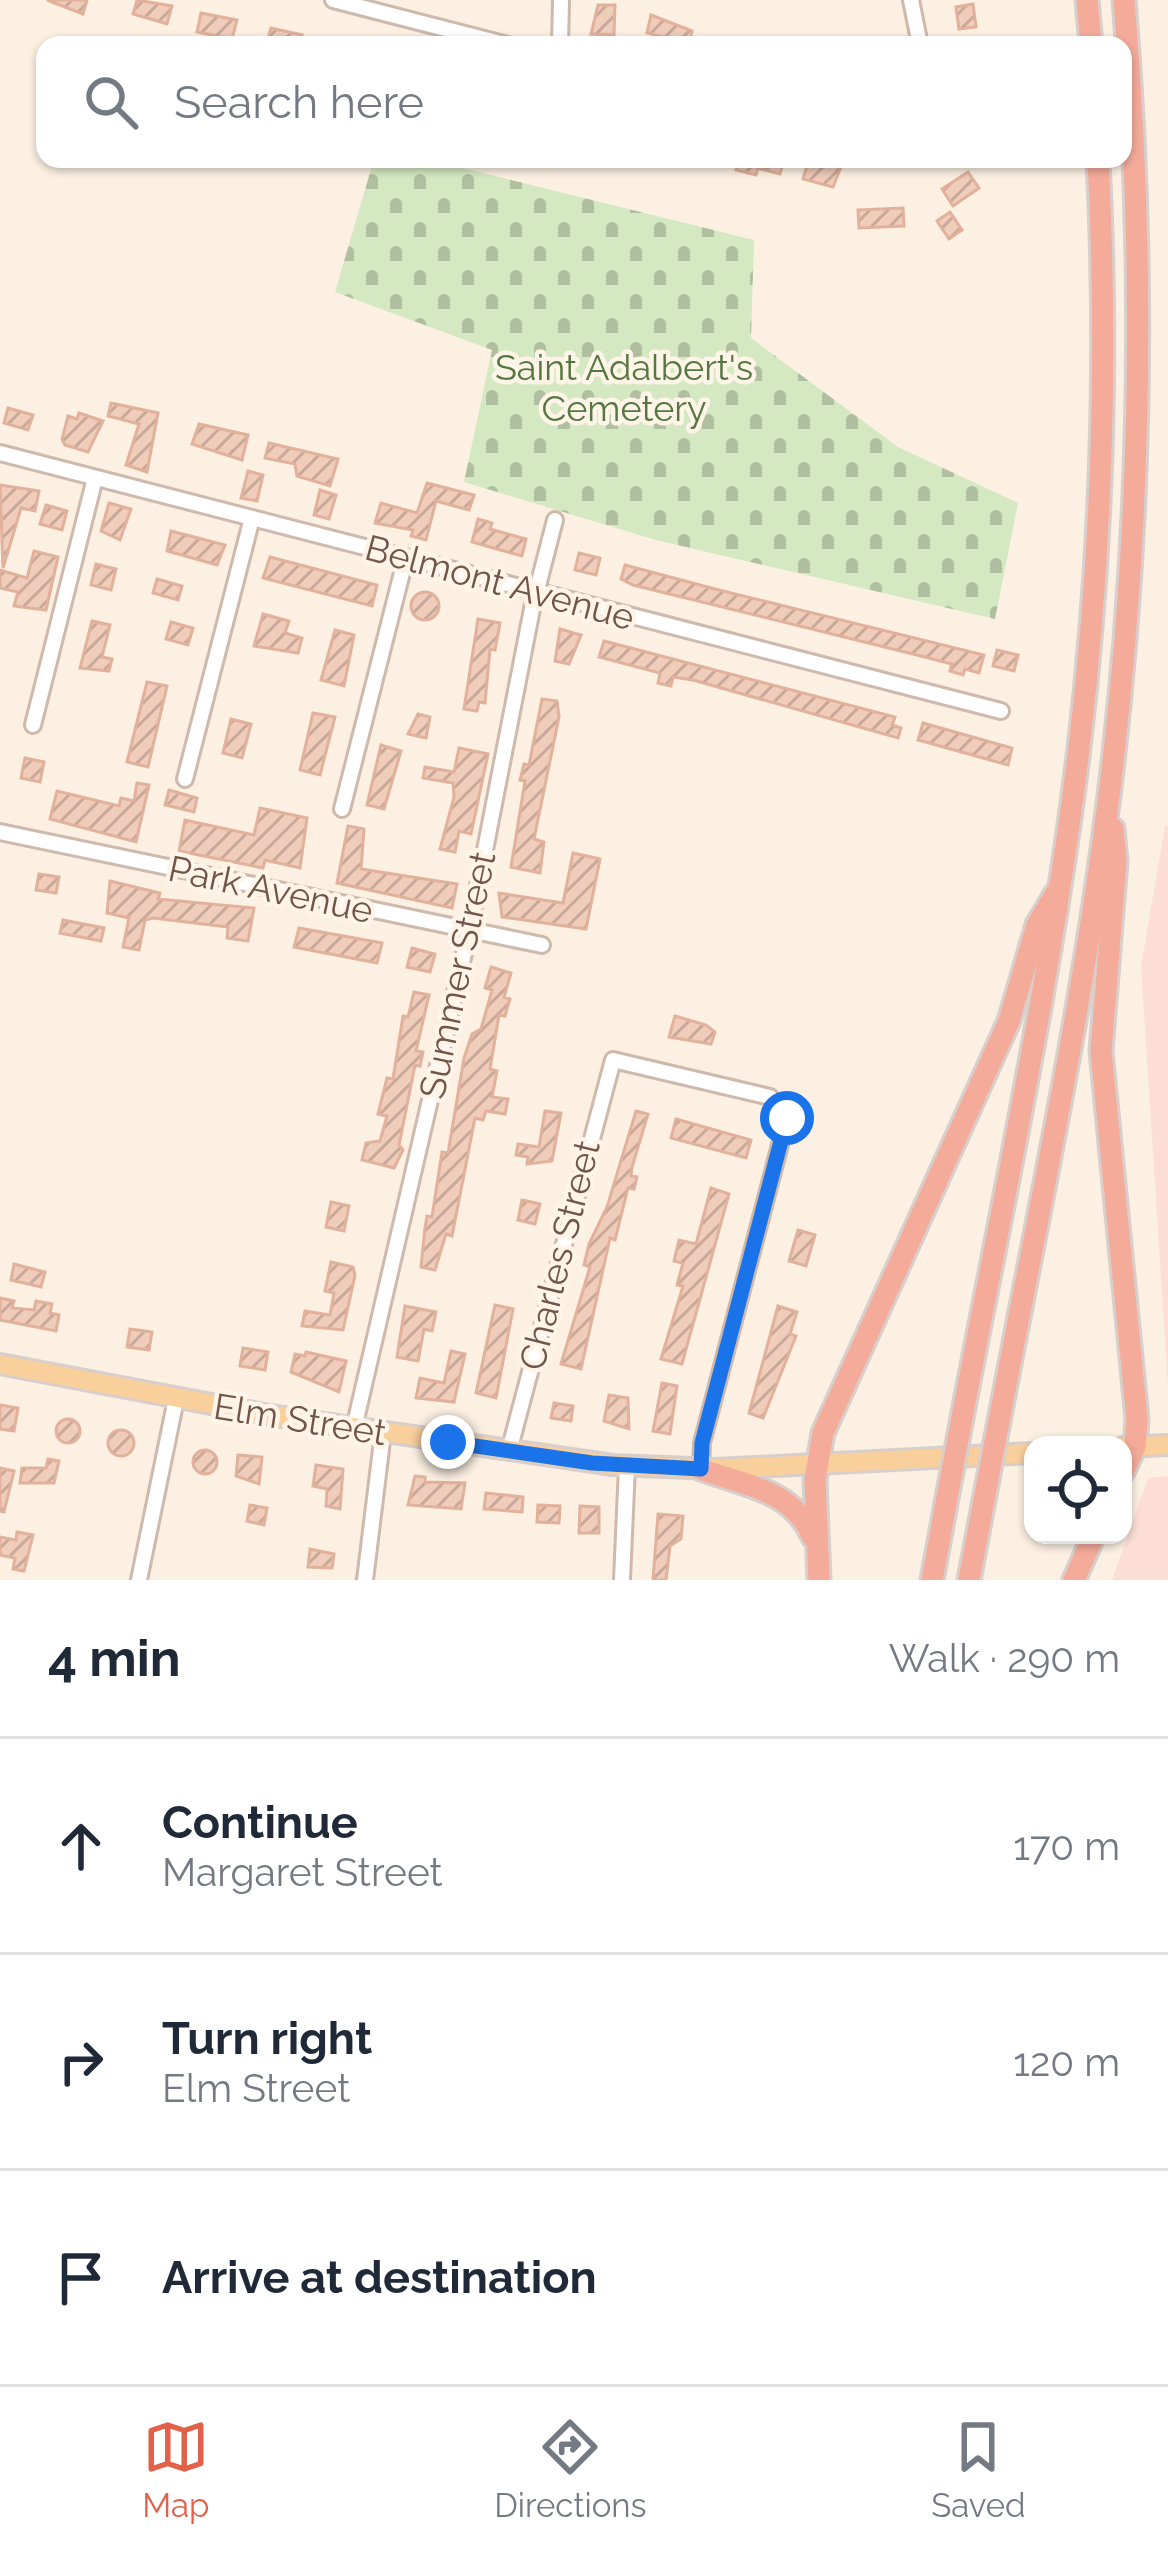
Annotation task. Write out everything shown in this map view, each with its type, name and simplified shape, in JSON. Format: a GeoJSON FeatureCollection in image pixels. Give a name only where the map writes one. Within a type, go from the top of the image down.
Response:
{"type":"FeatureCollection","features":[{"type":"Feature","properties":{"kind":"highway"},"geometry":{"type":"LineString","coordinates":[[1088,0],[1090,36]]}},
{"type":"Feature","properties":{"kind":"highway"},"geometry":{"type":"LineString","coordinates":[[1124,0],[1126,36]]}},
{"type":"Feature","properties":{"kind":"highway"},"geometry":{"type":"LineString","coordinates":[[969,1580],[1078,1003],[1108,805],[1129,595],[1138,402],[1132,143]]}},
{"type":"Feature","properties":{"kind":"highway"},"geometry":{"type":"LineString","coordinates":[[932,1580],[1060,888],[1085,690],[1096,534],[1102,325],[1098,168]]}},
{"type":"Feature","properties":{"kind":"highway"},"geometry":{"type":"LineString","coordinates":[[1108,805],[1116,861],[1101,1051],[1138,1419],[1132,1438]]}},
{"type":"Feature","properties":{"kind":"highway"},"geometry":{"type":"LineString","coordinates":[[819,1580],[816,1466],[826,1426],[1009,1021],[1040,919],[1060,888]]}},
{"type":"Feature","properties":{"kind":"highway"},"geometry":{"type":"LineString","coordinates":[[701,1469],[787,1500],[803,1518],[816,1547]]}},
{"type":"Feature","properties":{"kind":"highway"},"geometry":{"type":"LineString","coordinates":[[1074,1580],[1090,1544]]}},
{"type":"Feature","properties":{"kind":"main road","name":"Elm Street"},"geometry":{"type":"LineString","coordinates":[[0,1364],[354,1428],[627,1466],[816,1466],[1024,1454]]}},
{"type":"Feature","properties":{"kind":"main road"},"geometry":{"type":"LineString","coordinates":[[1132,1447],[1168,1444]]}},
{"type":"Feature","properties":{"kind":"street"},"geometry":{"type":"LineString","coordinates":[[333,0],[473,36]]}},
{"type":"Feature","properties":{"kind":"street"},"geometry":{"type":"LineString","coordinates":[[560,36],[561,0]]}},
{"type":"Feature","properties":{"kind":"street"},"geometry":{"type":"LineString","coordinates":[[911,0],[918,36]]}},
{"type":"Feature","properties":{"kind":"street","name":"Belmont Avenue"},"geometry":{"type":"LineString","coordinates":[[0,453],[1001,711]]}},
{"type":"Feature","properties":{"kind":"street"},"geometry":{"type":"LineString","coordinates":[[33,725],[95,478]]}},
{"type":"Feature","properties":{"kind":"street"},"geometry":{"type":"LineString","coordinates":[[185,779],[252,518]]}},
{"type":"Feature","properties":{"kind":"street","name":"Summer Street"},"geometry":{"type":"LineString","coordinates":[[354,1428],[469,932],[536,591],[555,520]]}},
{"type":"Feature","properties":{"kind":"street"},"geometry":{"type":"LineString","coordinates":[[342,809],[406,557]]}},
{"type":"Feature","properties":{"kind":"street","name":"Park Avenue"},"geometry":{"type":"LineString","coordinates":[[0,832],[542,945]]}},
{"type":"Feature","properties":{"kind":"street","name":"Charles Street"},"geometry":{"type":"LineString","coordinates":[[509,1451],[613,1060],[770,1097],[787,1118],[702,1443],[701,1469]]}},
{"type":"Feature","properties":{"kind":"street"},"geometry":{"type":"LineString","coordinates":[[139,1580],[176,1399]]}},
{"type":"Feature","properties":{"kind":"street"},"geometry":{"type":"LineString","coordinates":[[365,1580],[382,1432]]}},
{"type":"Feature","properties":{"kind":"street"},"geometry":{"type":"LineString","coordinates":[[622,1580],[627,1466]]}},
{"type":"Feature","properties":{"kind":"shaded area"},"geometry":{"type":"Polygon","coordinates":[[[1168,826],[1168,1386],[1141,967],[1168,826]]]}},
{"type":"Feature","properties":{"kind":"shaded area"},"geometry":{"type":"Polygon","coordinates":[[[1168,1476],[1168,1580],[1112,1580],[1125,1544],[1132,1544],[1132,1523],[1148,1478],[1168,1476]]]}},
{"type":"Feature","properties":{"kind":"green space","name":"Saint Adalbert's Cemetery"},"geometry":{"type":"Polygon","coordinates":[[[371,168],[462,168],[754,240],[751,338],[898,447],[1018,503],[995,619],[656,540],[464,482],[492,350],[335,292],[371,168]]]}},
{"type":"Feature","properties":{"kind":"building"},"geometry":{"type":"Polygon","coordinates":[[[47,0],[87,0],[83,14],[47,0]]]}},
{"type":"Feature","properties":{"kind":"building"},"geometry":{"type":"Polygon","coordinates":[[[137,0],[172,6],[167,24],[133,14],[137,0]]]}},
{"type":"Feature","properties":{"kind":"building"},"geometry":{"type":"Polygon","coordinates":[[[973,4],[976,27],[959,29],[956,7],[973,4]]]}},
{"type":"Feature","properties":{"kind":"building"},"geometry":{"type":"Polygon","coordinates":[[[598,5],[615,5],[614,35],[591,34],[598,5]]]}},
{"type":"Feature","properties":{"kind":"building"},"geometry":{"type":"Polygon","coordinates":[[[201,13],[237,20],[233,36],[197,32],[201,13]]]}},
{"type":"Feature","properties":{"kind":"building"},"geometry":{"type":"Polygon","coordinates":[[[651,15],[692,31],[691,36],[647,33],[651,15]]]}},
{"type":"Feature","properties":{"kind":"building"},"geometry":{"type":"Polygon","coordinates":[[[271,28],[302,35],[302,36],[269,36],[271,28]]]}},
{"type":"Feature","properties":{"kind":"building"},"geometry":{"type":"Polygon","coordinates":[[[737,168],[758,168],[756,175],[737,168]]]}},
{"type":"Feature","properties":{"kind":"building"},"geometry":{"type":"Polygon","coordinates":[[[806,168],[840,168],[833,187],[803,179],[806,168]]]}},
{"type":"Feature","properties":{"kind":"building"},"geometry":{"type":"Polygon","coordinates":[[[968,172],[979,188],[953,206],[942,189],[968,172]]]}},
{"type":"Feature","properties":{"kind":"building"},"geometry":{"type":"Polygon","coordinates":[[[903,208],[904,226],[859,228],[858,210],[903,208]]]}},
{"type":"Feature","properties":{"kind":"building"},"geometry":{"type":"Polygon","coordinates":[[[950,212],[962,230],[949,239],[937,221],[950,212]]]}},
{"type":"Feature","properties":{"kind":"building"},"geometry":{"type":"Polygon","coordinates":[[[111,403],[158,413],[147,472],[126,465],[139,424],[108,416],[111,403]]]}},
{"type":"Feature","properties":{"kind":"building"},"geometry":{"type":"Polygon","coordinates":[[[8,408],[33,415],[28,430],[4,423],[8,408]]]}},
{"type":"Feature","properties":{"kind":"building"},"geometry":{"type":"Polygon","coordinates":[[[79,413],[103,421],[88,452],[65,445],[62,439],[68,416],[77,419],[79,413]]]}},
{"type":"Feature","properties":{"kind":"building"},"geometry":{"type":"Polygon","coordinates":[[[199,424],[248,435],[242,460],[192,444],[199,424]]]}},
{"type":"Feature","properties":{"kind":"building"},"geometry":{"type":"Polygon","coordinates":[[[269,443],[338,459],[330,486],[297,476],[295,464],[265,458],[269,443]]]}},
{"type":"Feature","properties":{"kind":"building"},"geometry":{"type":"Polygon","coordinates":[[[248,471],[263,475],[257,501],[241,498],[248,471]]]}},
{"type":"Feature","properties":{"kind":"building"},"geometry":{"type":"Polygon","coordinates":[[[427,483],[474,495],[469,510],[436,501],[426,540],[411,536],[413,530],[375,523],[381,503],[417,513],[427,483]]]}},
{"type":"Feature","properties":{"kind":"building"},"geometry":{"type":"Polygon","coordinates":[[[0,485],[39,491],[35,511],[21,508],[3,568],[0,485]]]}},
{"type":"Feature","properties":{"kind":"building"},"geometry":{"type":"Polygon","coordinates":[[[320,490],[336,495],[329,519],[314,515],[320,490]]]}},
{"type":"Feature","properties":{"kind":"building"},"geometry":{"type":"Polygon","coordinates":[[[109,503],[131,509],[120,540],[101,531],[109,503]]]}},
{"type":"Feature","properties":{"kind":"building"},"geometry":{"type":"Polygon","coordinates":[[[46,505],[67,511],[62,530],[40,524],[46,505]]]}},
{"type":"Feature","properties":{"kind":"building"},"geometry":{"type":"Polygon","coordinates":[[[478,519],[492,523],[490,529],[526,539],[522,556],[472,542],[478,519]]]}},
{"type":"Feature","properties":{"kind":"building"},"geometry":{"type":"Polygon","coordinates":[[[171,531],[225,545],[217,565],[167,551],[171,531]]]}},
{"type":"Feature","properties":{"kind":"building"},"geometry":{"type":"Polygon","coordinates":[[[34,551],[58,557],[46,610],[14,606],[18,592],[0,588],[0,570],[27,578],[34,551]]]}},
{"type":"Feature","properties":{"kind":"building"},"geometry":{"type":"Polygon","coordinates":[[[579,553],[600,558],[596,575],[575,570],[579,553]]]}},
{"type":"Feature","properties":{"kind":"building"},"geometry":{"type":"Polygon","coordinates":[[[270,557],[377,585],[372,606],[263,578],[270,557]]]}},
{"type":"Feature","properties":{"kind":"building"},"geometry":{"type":"Polygon","coordinates":[[[96,564],[116,569],[111,590],[91,585],[96,564]]]}},
{"type":"Feature","properties":{"kind":"building"},"geometry":{"type":"Polygon","coordinates":[[[625,565],[984,655],[979,673],[965,669],[963,675],[950,671],[952,664],[633,585],[621,579],[625,565]]]}},
{"type":"Feature","properties":{"kind":"building"},"geometry":{"type":"Polygon","coordinates":[[[157,579],[182,586],[178,600],[153,593],[157,579]]]}},
{"type":"Feature","properties":{"kind":"building"},"geometry":{"type":"Polygon","coordinates":[[[425,592],[435,596],[439,606],[435,616],[425,620],[415,616],[411,606],[415,596],[425,592]]]}},
{"type":"Feature","properties":{"kind":"building"},"geometry":{"type":"Polygon","coordinates":[[[263,614],[289,621],[285,633],[302,638],[298,653],[254,646],[263,614]]]}},
{"type":"Feature","properties":{"kind":"building"},"geometry":{"type":"Polygon","coordinates":[[[478,619],[500,623],[495,650],[490,649],[485,703],[479,702],[477,711],[464,709],[478,619]]]}},
{"type":"Feature","properties":{"kind":"building"},"geometry":{"type":"Polygon","coordinates":[[[92,621],[110,625],[102,657],[112,659],[109,671],[80,668],[92,621]]]}},
{"type":"Feature","properties":{"kind":"building"},"geometry":{"type":"Polygon","coordinates":[[[171,622],[193,628],[188,645],[166,639],[171,622]]]}},
{"type":"Feature","properties":{"kind":"building"},"geometry":{"type":"Polygon","coordinates":[[[560,629],[581,635],[569,664],[555,661],[560,629]]]}},
{"type":"Feature","properties":{"kind":"building"},"geometry":{"type":"Polygon","coordinates":[[[335,630],[354,635],[344,686],[321,680],[335,630]]]}},
{"type":"Feature","properties":{"kind":"building"},"geometry":{"type":"Polygon","coordinates":[[[604,641],[895,717],[892,725],[901,728],[898,738],[693,680],[673,677],[671,686],[658,683],[660,673],[599,657],[604,641]]]}},
{"type":"Feature","properties":{"kind":"building"},"geometry":{"type":"Polygon","coordinates":[[[997,650],[1018,655],[1014,671],[993,666],[997,650]]]}},
{"type":"Feature","properties":{"kind":"building"},"geometry":{"type":"Polygon","coordinates":[[[147,682],[167,686],[148,767],[127,762],[147,682]]]}},
{"type":"Feature","properties":{"kind":"building"},"geometry":{"type":"Polygon","coordinates":[[[542,699],[557,701],[559,717],[534,839],[544,842],[540,873],[511,867],[525,781],[520,780],[524,764],[529,765],[542,699]]]}},
{"type":"Feature","properties":{"kind":"building"},"geometry":{"type":"Polygon","coordinates":[[[313,713],[335,717],[320,775],[300,770],[313,713]]]}},
{"type":"Feature","properties":{"kind":"building"},"geometry":{"type":"Polygon","coordinates":[[[418,714],[430,717],[426,738],[408,734],[418,714]]]}},
{"type":"Feature","properties":{"kind":"building"},"geometry":{"type":"Polygon","coordinates":[[[231,719],[251,724],[242,758],[223,753],[231,719]]]}},
{"type":"Feature","properties":{"kind":"building"},"geometry":{"type":"Polygon","coordinates":[[[923,723],[1012,748],[1008,765],[918,740],[923,723]]]}},
{"type":"Feature","properties":{"kind":"building"},"geometry":{"type":"Polygon","coordinates":[[[381,745],[401,751],[384,809],[367,805],[381,745]]]}},
{"type":"Feature","properties":{"kind":"building"},"geometry":{"type":"Polygon","coordinates":[[[459,748],[488,754],[471,834],[459,831],[455,852],[440,849],[454,797],[453,783],[423,778],[425,767],[454,772],[459,748]]]}},
{"type":"Feature","properties":{"kind":"building"},"geometry":{"type":"Polygon","coordinates":[[[25,758],[44,762],[40,782],[21,778],[25,758]]]}},
{"type":"Feature","properties":{"kind":"building"},"geometry":{"type":"Polygon","coordinates":[[[137,783],[149,785],[136,842],[50,819],[57,791],[119,806],[121,798],[134,801],[137,783]]]}},
{"type":"Feature","properties":{"kind":"building"},"geometry":{"type":"Polygon","coordinates":[[[169,790],[197,798],[194,812],[165,805],[169,790]]]}},
{"type":"Feature","properties":{"kind":"building"},"geometry":{"type":"Polygon","coordinates":[[[260,808],[307,818],[300,868],[265,860],[263,868],[179,851],[185,820],[254,835],[260,808]]]}},
{"type":"Feature","properties":{"kind":"building"},"geometry":{"type":"Polygon","coordinates":[[[348,826],[364,829],[361,869],[457,884],[452,908],[337,883],[348,826]]]}},
{"type":"Feature","properties":{"kind":"building"},"geometry":{"type":"Polygon","coordinates":[[[573,853],[600,859],[586,929],[502,917],[499,893],[563,903],[573,853]]]}},
{"type":"Feature","properties":{"kind":"building"},"geometry":{"type":"Polygon","coordinates":[[[39,874],[59,877],[56,893],[36,890],[39,874]]]}},
{"type":"Feature","properties":{"kind":"building"},"geometry":{"type":"Polygon","coordinates":[[[110,881],[160,893],[158,899],[254,908],[248,941],[227,938],[228,927],[153,918],[145,920],[139,950],[123,947],[129,918],[107,913],[110,881]]]}},
{"type":"Feature","properties":{"kind":"building"},"geometry":{"type":"Polygon","coordinates":[[[63,920],[104,928],[101,941],[60,933],[63,920]]]}},
{"type":"Feature","properties":{"kind":"building"},"geometry":{"type":"Polygon","coordinates":[[[299,928],[382,943],[377,963],[294,947],[299,928]]]}},
{"type":"Feature","properties":{"kind":"building"},"geometry":{"type":"Polygon","coordinates":[[[412,948],[435,954],[430,972],[407,967],[412,948]]]}},
{"type":"Feature","properties":{"kind":"building"},"geometry":{"type":"Polygon","coordinates":[[[491,967],[511,973],[504,997],[510,999],[505,1016],[499,1015],[490,1069],[497,1071],[492,1097],[508,1099],[505,1114],[486,1111],[483,1120],[475,1118],[452,1236],[446,1234],[435,1270],[421,1267],[427,1216],[432,1217],[442,1152],[448,1153],[464,1058],[472,1034],[481,1029],[492,990],[485,988],[491,967]]]}},
{"type":"Feature","properties":{"kind":"building"},"geometry":{"type":"Polygon","coordinates":[[[414,992],[429,995],[416,1051],[423,1052],[420,1066],[415,1065],[399,1145],[403,1150],[394,1168],[362,1160],[366,1143],[380,1141],[387,1116],[378,1114],[387,1078],[393,1079],[403,1016],[408,1017],[414,992]]]}},
{"type":"Feature","properties":{"kind":"building"},"geometry":{"type":"Polygon","coordinates":[[[675,1016],[715,1032],[711,1044],[669,1037],[675,1016]]]}},
{"type":"Feature","properties":{"kind":"building"},"geometry":{"type":"Polygon","coordinates":[[[545,1111],[561,1113],[552,1161],[527,1164],[528,1157],[516,1155],[518,1144],[539,1147],[545,1111]]]}},
{"type":"Feature","properties":{"kind":"building"},"geometry":{"type":"Polygon","coordinates":[[[636,1111],[648,1114],[632,1167],[631,1176],[637,1177],[634,1189],[628,1188],[615,1240],[610,1238],[581,1369],[561,1364],[590,1267],[584,1265],[589,1244],[607,1207],[636,1111]]]}},
{"type":"Feature","properties":{"kind":"building"},"geometry":{"type":"Polygon","coordinates":[[[676,1119],[751,1140],[746,1158],[671,1138],[676,1119]]]}},
{"type":"Feature","properties":{"kind":"building"},"geometry":{"type":"Polygon","coordinates":[[[711,1188],[729,1194],[682,1364],[661,1359],[683,1286],[677,1285],[683,1263],[674,1261],[679,1240],[696,1244],[711,1188]]]}},
{"type":"Feature","properties":{"kind":"building"},"geometry":{"type":"Polygon","coordinates":[[[522,1200],[540,1204],[535,1224],[518,1220],[522,1200]]]}},
{"type":"Feature","properties":{"kind":"building"},"geometry":{"type":"Polygon","coordinates":[[[331,1202],[349,1206],[344,1231],[326,1227],[331,1202]]]}},
{"type":"Feature","properties":{"kind":"building"},"geometry":{"type":"Polygon","coordinates":[[[798,1230],[815,1235],[806,1266],[789,1261],[798,1230]]]}},
{"type":"Feature","properties":{"kind":"building"},"geometry":{"type":"Polygon","coordinates":[[[331,1262],[353,1267],[355,1275],[343,1330],[302,1326],[305,1311],[330,1315],[334,1293],[325,1291],[331,1262]]]}},
{"type":"Feature","properties":{"kind":"building"},"geometry":{"type":"Polygon","coordinates":[[[14,1264],[45,1272],[41,1287],[11,1280],[14,1264]]]}},
{"type":"Feature","properties":{"kind":"building"},"geometry":{"type":"Polygon","coordinates":[[[0,1298],[14,1301],[12,1308],[34,1310],[36,1301],[52,1304],[50,1313],[59,1315],[56,1331],[0,1320],[0,1298]]]}},
{"type":"Feature","properties":{"kind":"building"},"geometry":{"type":"Polygon","coordinates":[[[495,1305],[513,1309],[496,1398],[476,1393],[495,1305]]]}},
{"type":"Feature","properties":{"kind":"building"},"geometry":{"type":"Polygon","coordinates":[[[405,1306],[436,1312],[432,1331],[424,1329],[418,1361],[397,1357],[405,1306]]]}},
{"type":"Feature","properties":{"kind":"building"},"geometry":{"type":"Polygon","coordinates":[[[778,1306],[797,1312],[790,1334],[796,1336],[763,1418],[749,1413],[778,1306]]]}},
{"type":"Feature","properties":{"kind":"building"},"geometry":{"type":"Polygon","coordinates":[[[130,1329],[152,1332],[149,1350],[127,1347],[130,1329]]]}},
{"type":"Feature","properties":{"kind":"building"},"geometry":{"type":"Polygon","coordinates":[[[243,1348],[268,1352],[265,1370],[240,1366],[243,1348]]]}},
{"type":"Feature","properties":{"kind":"building"},"geometry":{"type":"Polygon","coordinates":[[[451,1351],[465,1354],[454,1402],[416,1398],[420,1378],[444,1383],[451,1351]]]}},
{"type":"Feature","properties":{"kind":"building"},"geometry":{"type":"Polygon","coordinates":[[[306,1352],[346,1361],[339,1392],[291,1372],[295,1354],[305,1356],[306,1352]]]}},
{"type":"Feature","properties":{"kind":"building"},"geometry":{"type":"Polygon","coordinates":[[[662,1383],[677,1386],[670,1434],[653,1431],[662,1383]]]}},
{"type":"Feature","properties":{"kind":"building"},"geometry":{"type":"Polygon","coordinates":[[[609,1395],[628,1398],[629,1429],[604,1421],[609,1395]]]}},
{"type":"Feature","properties":{"kind":"building"},"geometry":{"type":"Polygon","coordinates":[[[554,1403],[573,1406],[571,1421],[551,1418],[554,1403]]]}},
{"type":"Feature","properties":{"kind":"building"},"geometry":{"type":"Polygon","coordinates":[[[0,1405],[18,1408],[14,1431],[0,1429],[0,1405]]]}},
{"type":"Feature","properties":{"kind":"building"},"geometry":{"type":"Polygon","coordinates":[[[63,1419],[73,1419],[80,1431],[73,1443],[63,1443],[56,1436],[56,1426],[63,1419]]]}},
{"type":"Feature","properties":{"kind":"building"},"geometry":{"type":"Polygon","coordinates":[[[121,1430],[134,1443],[121,1456],[108,1443],[121,1430]]]}},
{"type":"Feature","properties":{"kind":"building"},"geometry":{"type":"Polygon","coordinates":[[[205,1450],[217,1462],[205,1474],[193,1462],[205,1450]]]}},
{"type":"Feature","properties":{"kind":"building"},"geometry":{"type":"Polygon","coordinates":[[[238,1455],[262,1457],[259,1484],[236,1476],[238,1455]]]}},
{"type":"Feature","properties":{"kind":"building"},"geometry":{"type":"Polygon","coordinates":[[[48,1459],[59,1461],[54,1483],[20,1483],[22,1468],[46,1468],[48,1459]]]}},
{"type":"Feature","properties":{"kind":"building"},"geometry":{"type":"Polygon","coordinates":[[[316,1465],[343,1469],[340,1509],[326,1506],[327,1489],[313,1486],[316,1465]]]}},
{"type":"Feature","properties":{"kind":"building"},"geometry":{"type":"Polygon","coordinates":[[[0,1468],[14,1471],[4,1512],[0,1511],[0,1468]]]}},
{"type":"Feature","properties":{"kind":"building"},"geometry":{"type":"Polygon","coordinates":[[[415,1476],[425,1477],[425,1482],[465,1483],[461,1509],[408,1505],[415,1476]]]}},
{"type":"Feature","properties":{"kind":"building"},"geometry":{"type":"Polygon","coordinates":[[[486,1493],[523,1497],[522,1512],[484,1509],[486,1493]]]}},
{"type":"Feature","properties":{"kind":"building"},"geometry":{"type":"Polygon","coordinates":[[[250,1505],[267,1508],[264,1525],[247,1521],[250,1505]]]}},
{"type":"Feature","properties":{"kind":"building"},"geometry":{"type":"Polygon","coordinates":[[[538,1505],[560,1506],[559,1523],[537,1522],[538,1505]]]}},
{"type":"Feature","properties":{"kind":"building"},"geometry":{"type":"Polygon","coordinates":[[[580,1506],[599,1507],[599,1533],[579,1533],[580,1506]]]}},
{"type":"Feature","properties":{"kind":"building"},"geometry":{"type":"Polygon","coordinates":[[[658,1514],[683,1516],[681,1539],[670,1546],[666,1580],[653,1580],[658,1514]]]}},
{"type":"Feature","properties":{"kind":"building"},"geometry":{"type":"Polygon","coordinates":[[[17,1532],[33,1535],[24,1571],[13,1569],[15,1558],[0,1555],[0,1537],[16,1540],[17,1532]]]}},
{"type":"Feature","properties":{"kind":"building"},"geometry":{"type":"Polygon","coordinates":[[[310,1549],[334,1554],[332,1568],[308,1567],[310,1549]]]}},
{"type":"Feature","properties":{"kind":"route"},"geometry":{"type":"LineString","coordinates":[[448,1442],[592,1463],[701,1469],[702,1443],[787,1118]]}}]}
